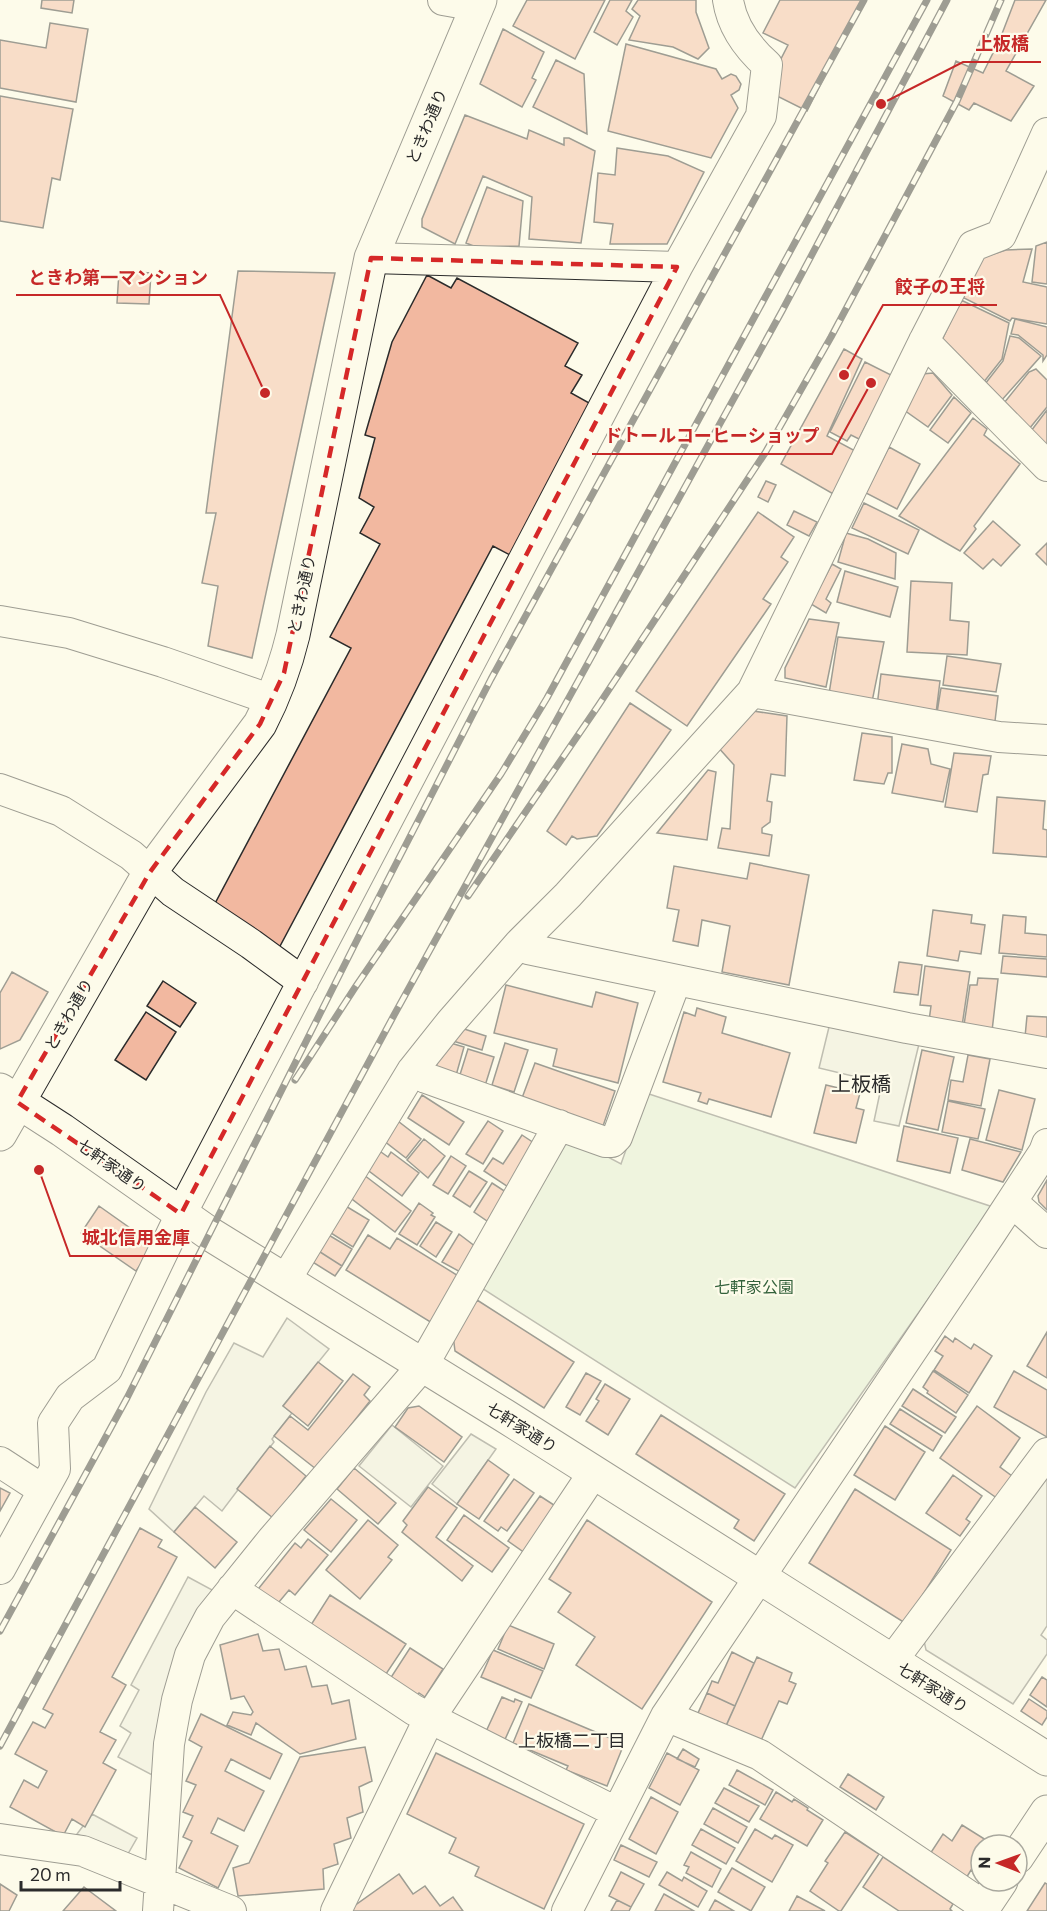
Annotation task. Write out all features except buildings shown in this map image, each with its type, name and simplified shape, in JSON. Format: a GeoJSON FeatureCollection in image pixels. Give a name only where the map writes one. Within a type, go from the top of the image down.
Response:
{"type":"FeatureCollection","features":[{"type":"Feature","properties":{"kind":"street"},"geometry":{"type":"LineString","coordinates":[[443,0],[478,3]]}},
{"type":"Feature","properties":{"kind":"street"},"geometry":{"type":"LineString","coordinates":[[0,1569],[55,1469],[53,1423],[70,1397],[107,1369],[181,1214],[677,267],[761,116],[767,65],[752,51],[737,30],[728,0]]}},
{"type":"Feature","properties":{"kind":"street","name":"ときわ通り"},"geometry":{"type":"LineString","coordinates":[[0,1134],[9,1096],[150,872],[260,724],[284,673],[371,258],[478,3]]}},
{"type":"Feature","properties":{"kind":"street"},"geometry":{"type":"LineString","coordinates":[[286,1279],[412,1071],[519,944],[568,896],[752,692],[973,246],[1001,235],[1047,133]]}},
{"type":"Feature","properties":{"kind":"street"},"geometry":{"type":"LineString","coordinates":[[371,258],[677,267]]}},
{"type":"Feature","properties":{"kind":"street"},"geometry":{"type":"LineString","coordinates":[[924,341],[1047,466]]}},
{"type":"Feature","properties":{"kind":"street"},"geometry":{"type":"LineString","coordinates":[[0,621],[69,633],[272,700]]}},
{"type":"Feature","properties":{"kind":"street"},"geometry":{"type":"LineString","coordinates":[[752,692],[999,737],[1047,740]]}},
{"type":"Feature","properties":{"kind":"street"},"geometry":{"type":"LineString","coordinates":[[0,789],[61,811],[131,855],[173,892],[303,982]]}},
{"type":"Feature","properties":{"kind":"street"},"geometry":{"type":"LineString","coordinates":[[519,944],[528,950],[908,1028],[1047,1053]]}},
{"type":"Feature","properties":{"kind":"street"},"geometry":{"type":"LineString","coordinates":[[412,1071],[605,1142],[612,1142],[617,1137],[676,980]]}},
{"type":"Feature","properties":{"kind":"street","name":"七軒家通り"},"geometry":{"type":"LineString","coordinates":[[9,1096],[62,1130],[181,1214],[1047,1759]]}},
{"type":"Feature","properties":{"kind":"street"},"geometry":{"type":"LineString","coordinates":[[159,1897],[169,1744],[177,1700],[190,1655],[210,1617],[232,1589],[423,1365],[559,1125]]}},
{"type":"Feature","properties":{"kind":"street"},"geometry":{"type":"LineString","coordinates":[[567,1911],[666,1716],[1012,1202],[1047,1144]]}},
{"type":"Feature","properties":{"kind":"street"},"geometry":{"type":"LineString","coordinates":[[1012,1202],[1047,1233]]}},
{"type":"Feature","properties":{"kind":"street"},"geometry":{"type":"LineString","coordinates":[[891,1661],[1047,1453]]}},
{"type":"Feature","properties":{"kind":"street"},"geometry":{"type":"LineString","coordinates":[[0,1462],[43,1490]]}},
{"type":"Feature","properties":{"kind":"street"},"geometry":{"type":"LineString","coordinates":[[336,1911],[429,1719],[594,1472]]}},
{"type":"Feature","properties":{"kind":"street"},"geometry":{"type":"LineString","coordinates":[[232,1589],[429,1719],[616,1812]]}},
{"type":"Feature","properties":{"kind":"street"},"geometry":{"type":"LineString","coordinates":[[666,1716],[760,1755],[988,1899]]}},
{"type":"Feature","properties":{"kind":"street"},"geometry":{"type":"LineString","coordinates":[[1029,1839],[1047,1812]]}},
{"type":"Feature","properties":{"kind":"street"},"geometry":{"type":"LineString","coordinates":[[0,1839],[83,1851],[159,1897],[231,1911]]}},
{"type":"Feature","properties":{"kind":"highlighted area"},"geometry":{"type":"Polygon","coordinates":[[[371,258],[677,267],[181,1214],[17,1102],[150,872],[260,724],[284,673],[371,258]]]}},
{"type":"Feature","properties":{"kind":"green space","name":"七軒家公園"},"geometry":{"type":"Polygon","coordinates":[[[646,1093],[993,1207],[795,1488],[477,1285],[561,1132],[621,1164],[646,1093]]]}},
{"type":"Feature","properties":{"kind":"shaded area"},"geometry":{"type":"Polygon","coordinates":[[[830,1023],[919,1044],[899,1126],[874,1121],[882,1083],[819,1068],[830,1023]]]}},
{"type":"Feature","properties":{"kind":"shaded area"},"geometry":{"type":"Polygon","coordinates":[[[287,1318],[329,1349],[283,1406],[292,1413],[272,1439],[274,1442],[222,1511],[204,1496],[174,1532],[149,1509],[206,1392],[234,1343],[263,1357],[287,1318]]]}},
{"type":"Feature","properties":{"kind":"shaded area"},"geometry":{"type":"Polygon","coordinates":[[[392,1425],[443,1466],[411,1507],[359,1466],[392,1425]]]}},
{"type":"Feature","properties":{"kind":"shaded area"},"geometry":{"type":"Polygon","coordinates":[[[471,1434],[496,1449],[457,1504],[432,1484],[471,1434]]]}},
{"type":"Feature","properties":{"kind":"shaded area"},"geometry":{"type":"Polygon","coordinates":[[[1047,1474],[1047,1626],[1041,1635],[1047,1640],[1047,1654],[1013,1704],[926,1650],[923,1636],[1047,1474]]]}},
{"type":"Feature","properties":{"kind":"shaded area"},"geometry":{"type":"Polygon","coordinates":[[[188,1577],[216,1592],[154,1776],[118,1757],[131,1733],[120,1726],[139,1690],[131,1685],[188,1577]]]}},
{"type":"Feature","properties":{"kind":"shaded area"},"geometry":{"type":"Polygon","coordinates":[[[92,1814],[137,1838],[125,1859],[77,1834],[92,1814]]]}},
{"type":"Feature","properties":{"kind":"railway"},"geometry":{"type":"LineString","coordinates":[[0,1631],[127,1398],[491,679],[864,0]]}},
{"type":"Feature","properties":{"kind":"railway"},"geometry":{"type":"LineString","coordinates":[[295,1080],[356,986],[501,774],[547,698],[927,0]]}},
{"type":"Feature","properties":{"kind":"railway"},"geometry":{"type":"LineString","coordinates":[[0,1746],[393,1017],[782,311],[947,0]]}},
{"type":"Feature","properties":{"kind":"railway"},"geometry":{"type":"LineString","coordinates":[[468,896],[598,706],[765,453],[831,337],[957,101],[1001,0]]}},
{"type":"Feature","properties":{"kind":"place","name":"上板橋"},"geometry":{"type":"Point","coordinates":[881,104]}},
{"type":"Feature","properties":{"kind":"place","name":"餃子の王将"},"geometry":{"type":"Point","coordinates":[844,375]}},
{"type":"Feature","properties":{"kind":"place","name":"ドトールコーヒーショップ"},"geometry":{"type":"Point","coordinates":[871,383]}},
{"type":"Feature","properties":{"kind":"place","name":"ときわ第一マンション"},"geometry":{"type":"Point","coordinates":[265,393]}},
{"type":"Feature","properties":{"kind":"place","name":"城北信用金庫"},"geometry":{"type":"Point","coordinates":[39,1170]}},
{"type":"Feature","properties":{"kind":"district","name":"上板橋"},"geometry":{"type":"Point","coordinates":[861,1083]}},
{"type":"Feature","properties":{"kind":"district","name":"上板橋二丁目"},"geometry":{"type":"Point","coordinates":[572,1740]}}]}
